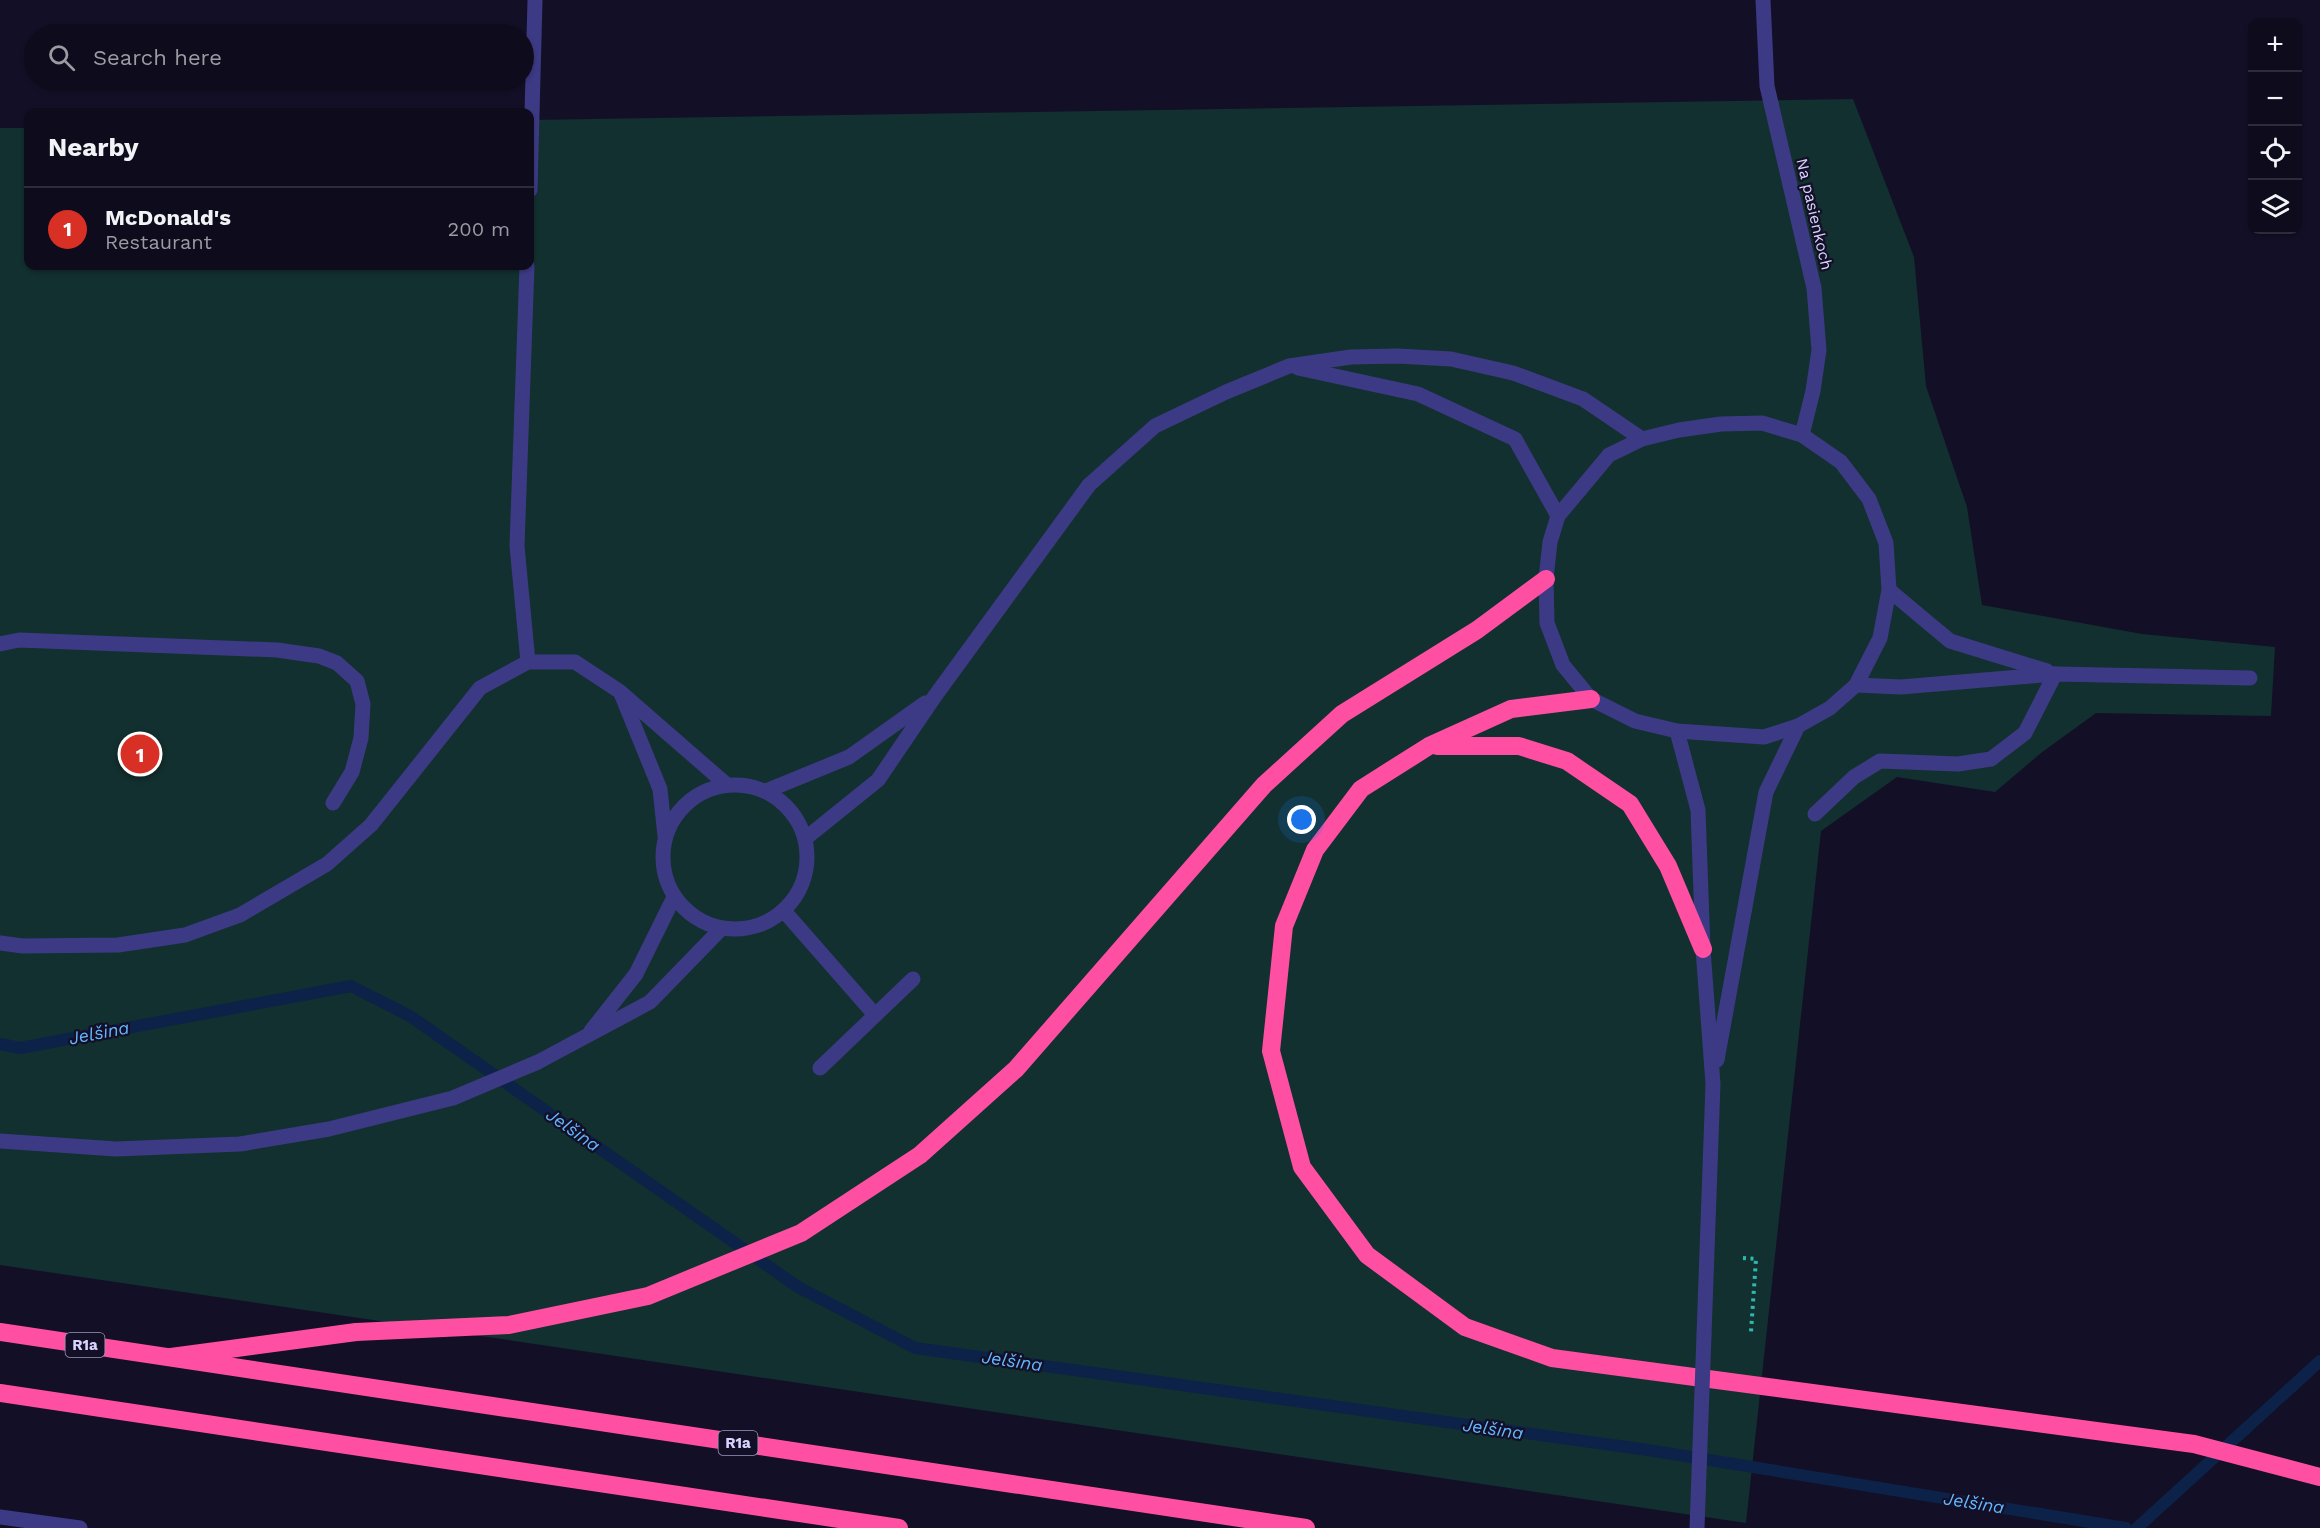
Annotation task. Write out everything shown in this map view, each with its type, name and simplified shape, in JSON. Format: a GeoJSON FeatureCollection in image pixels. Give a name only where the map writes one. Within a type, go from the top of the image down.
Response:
{"type":"FeatureCollection","features":[{"type":"Feature","properties":{"kind":"highway"},"geometry":{"type":"LineString","coordinates":[[171,1357],[356,1332],[509,1325],[648,1296],[801,1233],[920,1155],[1016,1069],[1264,785],[1342,714],[1477,630],[1546,579]]}},
{"type":"Feature","properties":{"kind":"highway"},"geometry":{"type":"LineString","coordinates":[[1591,699],[1511,709],[1429,746],[1361,789],[1316,850],[1284,926],[1271,1051],[1302,1167],[1366,1255],[1465,1327],[1551,1358],[2194,1444],[2320,1477]]}},
{"type":"Feature","properties":{"kind":"highway"},"geometry":{"type":"LineString","coordinates":[[1429,746],[1519,746],[1567,761],[1630,804],[1668,866],[1703,949]]}},
{"type":"Feature","properties":{"kind":"highway","name":"R1a"},"geometry":{"type":"LineString","coordinates":[[0,1332],[1306,1528]]}},
{"type":"Feature","properties":{"kind":"highway"},"geometry":{"type":"LineString","coordinates":[[0,1393],[899,1528]]}},
{"type":"Feature","properties":{"kind":"street"},"geometry":{"type":"LineString","coordinates":[[534,38],[535,0]]}},
{"type":"Feature","properties":{"kind":"street","name":"Na pasienkoch"},"geometry":{"type":"LineString","coordinates":[[1763,0],[1767,86],[1814,288],[1819,350],[1813,392],[1802,435]]}},
{"type":"Feature","properties":{"kind":"street"},"geometry":{"type":"LineString","coordinates":[[532,108],[533,90]]}},
{"type":"Feature","properties":{"kind":"street"},"geometry":{"type":"LineString","coordinates":[[527,270],[518,546],[528,662]]}},
{"type":"Feature","properties":{"kind":"street"},"geometry":{"type":"LineString","coordinates":[[806,838],[878,780],[935,696],[1089,485],[1155,426],[1226,392],[1290,366],[1351,357],[1398,356],[1451,359],[1513,373],[1583,399],[1642,439]]}},
{"type":"Feature","properties":{"kind":"street"},"geometry":{"type":"LineString","coordinates":[[1290,366],[1418,394],[1515,440],[1558,516]]}},
{"type":"Feature","properties":{"kind":"street"},"geometry":{"type":"LineString","coordinates":[[1751,423],[1762,423],[1802,435],[1841,462],[1869,499],[1886,543],[1889,590],[1880,638],[1856,685],[1830,708],[1798,726],[1764,737],[1677,731],[1635,721],[1591,699],[1563,665],[1547,623],[1546,579],[1550,542],[1558,516],[1609,455],[1642,439],[1710,425],[1751,423]]}},
{"type":"Feature","properties":{"kind":"street"},"geometry":{"type":"LineString","coordinates":[[1889,590],[1950,641],[2055,674]]}},
{"type":"Feature","properties":{"kind":"street"},"geometry":{"type":"LineString","coordinates":[[0,644],[19,640],[278,650],[319,656],[337,663],[357,681],[363,704],[361,738],[352,772],[333,803]]}},
{"type":"Feature","properties":{"kind":"street"},"geometry":{"type":"LineString","coordinates":[[0,943],[23,946],[118,945],[185,935],[240,915],[327,864],[371,825],[480,688],[528,662],[575,662],[619,691],[727,785]]}},
{"type":"Feature","properties":{"kind":"street"},"geometry":{"type":"LineString","coordinates":[[1815,814],[1854,777],[1880,761],[1958,764],[1991,759],[2025,733],[2055,674]]}},
{"type":"Feature","properties":{"kind":"street"},"geometry":{"type":"LineString","coordinates":[[1856,685],[1901,687],[2055,674],[2250,678]]}},
{"type":"Feature","properties":{"kind":"street"},"geometry":{"type":"LineString","coordinates":[[619,691],[660,789],[665,836],[663,867],[674,897],[694,918],[722,929],[755,928],[784,911],[800,890],[808,864],[806,838],[791,811],[766,791],[727,785],[700,793],[678,811],[665,836]]}},
{"type":"Feature","properties":{"kind":"street"},"geometry":{"type":"LineString","coordinates":[[766,791],[849,757],[935,696]]}},
{"type":"Feature","properties":{"kind":"street"},"geometry":{"type":"LineString","coordinates":[[1713,1084],[1766,792],[1798,726]]}},
{"type":"Feature","properties":{"kind":"street"},"geometry":{"type":"LineString","coordinates":[[1677,731],[1698,810],[1703,949],[1713,1084],[1697,1528]]}},
{"type":"Feature","properties":{"kind":"street"},"geometry":{"type":"LineString","coordinates":[[587,1037],[636,974],[674,897]]}},
{"type":"Feature","properties":{"kind":"street"},"geometry":{"type":"LineString","coordinates":[[784,911],[875,1015]]}},
{"type":"Feature","properties":{"kind":"street"},"geometry":{"type":"LineString","coordinates":[[0,1141],[116,1149],[240,1144],[329,1129],[453,1098],[538,1062],[651,1002],[722,929]]}},
{"type":"Feature","properties":{"kind":"street"},"geometry":{"type":"LineString","coordinates":[[820,1068],[913,978]]}},
{"type":"Feature","properties":{"kind":"street"},"geometry":{"type":"LineString","coordinates":[[0,1516],[81,1528]]}},
{"type":"Feature","properties":{"kind":"path"},"geometry":{"type":"LineString","coordinates":[[1743,1258],[1756,1259],[1751,1332]]}},
{"type":"Feature","properties":{"kind":"green space"},"geometry":{"type":"Polygon","coordinates":[[[1853,99],[1914,257],[1926,386],[1967,507],[1982,605],[2142,634],[2275,647],[2271,716],[2096,713],[2041,753],[1995,792],[1897,777],[1821,831],[1746,1523],[0,1265],[0,128],[24,128],[24,270],[534,270],[534,120],[1853,99]]]}},
{"type":"Feature","properties":{"kind":"waterway","name":"Jelšina"},"geometry":{"type":"LineString","coordinates":[[0,1044],[20,1048],[351,986],[410,1016],[798,1287],[915,1348],[1648,1450],[2126,1528]]}},
{"type":"Feature","properties":{"kind":"waterway","name":"Jelšina"},"geometry":{"type":"LineString","coordinates":[[2137,1528],[2320,1361]]}},
{"type":"Feature","properties":{"kind":"place","name":"McDonald's"},"geometry":{"type":"Point","coordinates":[140,754]}}]}
